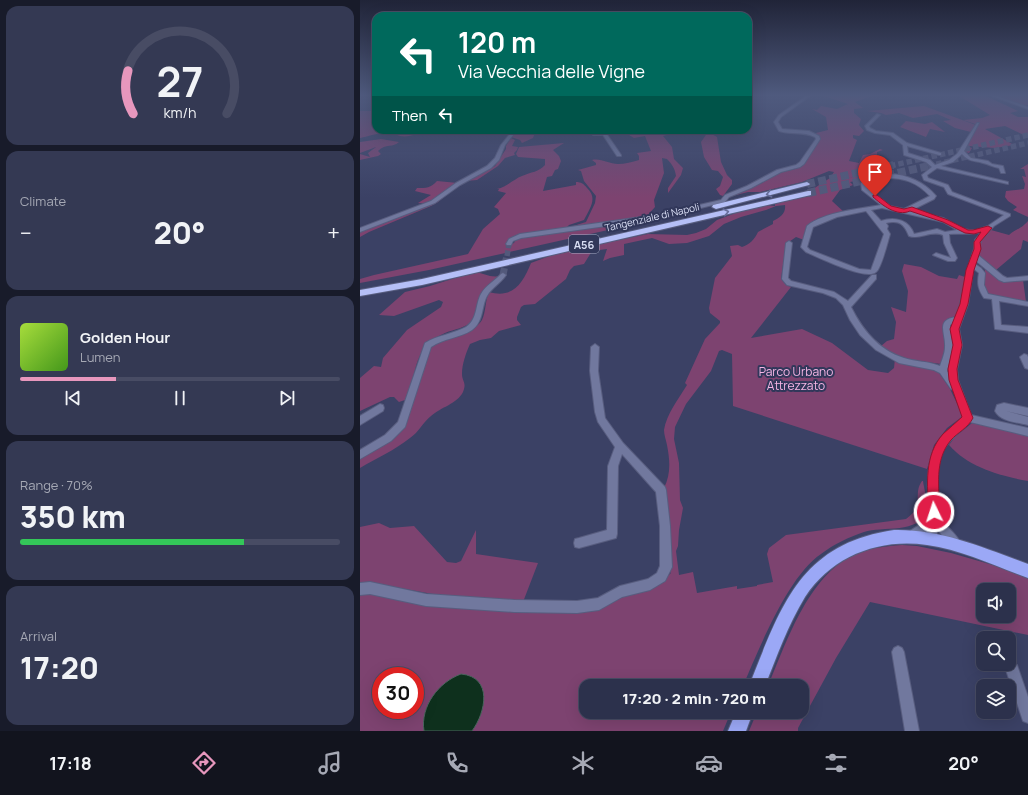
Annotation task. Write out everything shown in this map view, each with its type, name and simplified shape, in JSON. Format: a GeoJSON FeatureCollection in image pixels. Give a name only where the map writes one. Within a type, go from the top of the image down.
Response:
{"type":"FeatureCollection","features":[{"type":"Feature","properties":{"kind":"highway","name":"Tangenziale di Napoli"},"geometry":{"type":"LineString","coordinates":[[360,286],[414,277],[807,189],[509,262],[422,282],[360,292]]}},
{"type":"Feature","properties":{"kind":"main road"},"geometry":{"type":"LineString","coordinates":[[759,679],[798,596],[809,580],[822,566],[835,556],[851,548],[871,541],[894,537],[911,537],[936,540],[1028,571]]}},
{"type":"Feature","properties":{"kind":"main road"},"geometry":{"type":"LineString","coordinates":[[737,731],[742,719]]}},
{"type":"Feature","properties":{"kind":"street"},"geometry":{"type":"LineString","coordinates":[[509,244],[512,240],[520,236],[656,217],[723,201],[727,196],[749,187],[777,172],[798,166],[802,163],[818,139],[813,133],[807,131],[782,130]]}},
{"type":"Feature","properties":{"kind":"street"},"geometry":{"type":"LineString","coordinates":[[869,130],[872,132],[891,134],[905,144],[939,154]]}},
{"type":"Feature","properties":{"kind":"street"},"geometry":{"type":"LineString","coordinates":[[884,228],[885,226],[883,222],[893,220],[908,226],[911,231],[911,235],[914,236],[937,231],[946,234],[949,232],[974,232],[988,228],[1008,216],[1007,214],[950,193],[946,186],[924,178],[924,175],[935,166],[951,161],[959,155],[974,130]]}},
{"type":"Feature","properties":{"kind":"street"},"geometry":{"type":"LineString","coordinates":[[360,230],[433,202],[464,180],[489,167],[497,159],[503,145],[512,134]]}},
{"type":"Feature","properties":{"kind":"street"},"geometry":{"type":"LineString","coordinates":[[604,134],[619,155]]}},
{"type":"Feature","properties":{"kind":"street"},"geometry":{"type":"LineString","coordinates":[[905,144],[906,154],[928,161],[935,166],[1006,183]]}},
{"type":"Feature","properties":{"kind":"street"},"geometry":{"type":"LineString","coordinates":[[962,150],[969,159],[986,162],[991,165],[1001,167],[1003,172]]}},
{"type":"Feature","properties":{"kind":"street"},"geometry":{"type":"LineString","coordinates":[[889,207],[864,189],[864,183],[897,175],[918,182],[933,196],[932,198],[907,210]]}},
{"type":"Feature","properties":{"kind":"street"},"geometry":{"type":"LineString","coordinates":[[867,209],[884,228],[887,234],[875,270],[872,272],[858,271],[808,251],[804,247],[810,226],[815,222],[867,209],[882,206],[907,210],[946,221],[964,231]]}},
{"type":"Feature","properties":{"kind":"street"},"geometry":{"type":"LineString","coordinates":[[968,418],[954,380],[953,369],[958,345],[955,329],[964,304],[978,240],[988,228]]}},
{"type":"Feature","properties":{"kind":"street"},"geometry":{"type":"LineString","coordinates":[[936,255],[950,260],[954,258],[947,243],[946,234]]}},
{"type":"Feature","properties":{"kind":"street"},"geometry":{"type":"LineString","coordinates":[[789,243],[785,280],[789,283],[834,295],[845,302],[858,327],[864,334],[890,354],[902,360],[932,365],[943,371],[959,394]]}},
{"type":"Feature","properties":{"kind":"street"},"geometry":{"type":"LineString","coordinates":[[975,256],[1001,278],[1006,280],[1028,278]]}},
{"type":"Feature","properties":{"kind":"street"},"geometry":{"type":"LineString","coordinates":[[972,265],[979,269],[982,273],[980,282],[986,296],[1028,304]]}},
{"type":"Feature","properties":{"kind":"street"},"geometry":{"type":"LineString","coordinates":[[360,455],[387,439],[396,432],[402,424],[428,345],[434,340],[473,325],[477,319],[487,289],[503,275]]}},
{"type":"Feature","properties":{"kind":"street"},"geometry":{"type":"LineString","coordinates":[[848,306],[874,277]]}},
{"type":"Feature","properties":{"kind":"street"},"geometry":{"type":"LineString","coordinates":[[995,298],[998,327],[1028,330]]}},
{"type":"Feature","properties":{"kind":"street"},"geometry":{"type":"LineString","coordinates":[[943,371],[949,347],[946,327],[947,323],[955,319]]}},
{"type":"Feature","properties":{"kind":"street"},"geometry":{"type":"LineString","coordinates":[[360,589],[370,588],[426,600],[514,606],[577,607],[599,604],[620,592],[650,584],[661,577],[666,567],[665,526],[661,490],[620,446],[606,427],[599,412],[594,371],[595,348]]}},
{"type":"Feature","properties":{"kind":"street"},"geometry":{"type":"LineString","coordinates":[[1024,357],[1028,366]]}},
{"type":"Feature","properties":{"kind":"street"},"geometry":{"type":"LineString","coordinates":[[1028,412],[1004,407],[1000,408],[999,411],[1006,416],[1028,421]]}},
{"type":"Feature","properties":{"kind":"street"},"geometry":{"type":"LineString","coordinates":[[360,421],[380,408]]}},
{"type":"Feature","properties":{"kind":"street"},"geometry":{"type":"LineString","coordinates":[[968,418],[1028,432]]}},
{"type":"Feature","properties":{"kind":"street"},"geometry":{"type":"LineString","coordinates":[[936,540],[933,480],[935,462],[939,449],[947,437],[968,418]]}},
{"type":"Feature","properties":{"kind":"street"},"geometry":{"type":"LineString","coordinates":[[579,543],[612,534],[613,466],[620,446]]}},
{"type":"Feature","properties":{"kind":"street"},"geometry":{"type":"LineString","coordinates":[[911,537],[935,518]]}},
{"type":"Feature","properties":{"kind":"street"},"geometry":{"type":"LineString","coordinates":[[935,518],[959,547]]}},
{"type":"Feature","properties":{"kind":"street"},"geometry":{"type":"LineString","coordinates":[[898,652],[912,731]]}},
{"type":"Feature","properties":{"kind":"street"},"geometry":{"type":"LineString","coordinates":[[1012,671],[1028,716]]}},
{"type":"Feature","properties":{"kind":"green space"},"geometry":{"type":"Polygon","coordinates":[[[360,130],[372,130],[372,134],[378,134],[373,135],[360,138],[360,130]]]}},
{"type":"Feature","properties":{"kind":"green space","name":"Parco Urbano Attrezzato"},"geometry":{"type":"Polygon","coordinates":[[[828,130],[863,130],[859,136],[853,135],[853,138],[857,140],[849,161],[859,163],[863,155],[870,154],[880,149],[883,150],[877,152],[877,156],[884,159],[882,168],[849,178],[882,169],[889,173],[857,182],[850,182],[853,185],[840,190],[832,201],[845,213],[819,218],[809,224],[804,240],[796,237],[786,244],[781,279],[786,285],[791,287],[751,338],[802,329],[832,343],[868,370],[888,373],[894,368],[895,358],[935,367],[950,389],[963,416],[947,428],[934,445],[927,469],[733,406],[732,354],[722,350],[719,351],[711,371],[686,404],[675,427],[674,439],[679,463],[680,500],[683,508],[676,551],[679,575],[693,572],[697,593],[737,586],[737,589],[773,582],[767,554],[769,548],[786,535],[906,519],[916,509],[919,486],[923,481],[927,508],[922,518],[916,523],[908,526],[872,530],[853,536],[831,547],[809,564],[797,579],[776,614],[746,679],[579,679],[579,719],[728,719],[723,731],[360,731],[360,592],[580,612],[662,581],[671,573],[668,570],[664,488],[668,478],[669,467],[668,451],[664,432],[665,424],[673,407],[687,385],[685,383],[705,339],[720,323],[720,321],[710,313],[709,308],[715,278],[732,256],[730,246],[745,246],[758,232],[773,224],[773,221],[782,215],[785,211],[785,205],[776,206],[741,217],[724,224],[709,236],[687,243],[669,244],[652,238],[624,244],[624,255],[603,261],[607,249],[592,251],[584,264],[574,266],[570,270],[566,279],[535,304],[524,305],[521,307],[517,320],[521,325],[499,331],[491,338],[470,344],[463,366],[462,374],[464,389],[457,400],[431,416],[413,436],[360,468],[360,458],[390,440],[404,427],[430,347],[434,343],[467,331],[478,324],[482,320],[489,292],[497,294],[505,293],[516,288],[521,283],[531,263],[560,252],[648,234],[687,235],[696,233],[706,229],[717,220],[741,211],[765,205],[775,206],[775,202],[811,194],[812,193],[810,191],[830,178],[834,172],[829,171],[802,182],[760,192],[748,192],[732,196],[762,183],[780,171],[792,170],[801,167],[820,140],[816,133],[828,130]]]}},
{"type":"Feature","properties":{"kind":"green space"},"geometry":{"type":"Polygon","coordinates":[[[908,130],[929,130],[926,137],[908,130]]]}},
{"type":"Feature","properties":{"kind":"green space"},"geometry":{"type":"Polygon","coordinates":[[[975,130],[987,130],[1014,145],[995,148],[969,146],[972,148],[969,153],[962,151],[975,130]]]}},
{"type":"Feature","properties":{"kind":"green space"},"geometry":{"type":"Polygon","coordinates":[[[1014,130],[1028,130],[1028,137],[1014,130]]]}},
{"type":"Feature","properties":{"kind":"green space"},"geometry":{"type":"Polygon","coordinates":[[[393,134],[417,134],[407,136],[393,134]]]}},
{"type":"Feature","properties":{"kind":"green space"},"geometry":{"type":"Polygon","coordinates":[[[514,134],[534,134],[533,138],[522,143],[520,140],[511,137],[514,134]]]}},
{"type":"Feature","properties":{"kind":"green space"},"geometry":{"type":"Polygon","coordinates":[[[628,134],[670,134],[663,136],[672,147],[674,159],[683,168],[681,175],[668,193],[668,188],[676,176],[674,169],[667,159],[662,158],[664,173],[654,200],[655,207],[646,217],[570,227],[586,222],[595,203],[596,196],[584,181],[581,171],[578,170],[596,165],[596,163],[592,160],[621,164],[639,160],[637,153],[651,151],[645,136],[634,138],[628,134]]]}},
{"type":"Feature","properties":{"kind":"green space"},"geometry":{"type":"Polygon","coordinates":[[[707,134],[712,134],[717,137],[721,162],[727,175],[732,180],[732,184],[723,196],[720,195],[716,189],[720,186],[723,177],[718,171],[712,170],[704,157],[701,142],[707,134]]]}},
{"type":"Feature","properties":{"kind":"green space"},"geometry":{"type":"Polygon","coordinates":[[[511,138],[515,140],[512,146],[518,147],[514,153],[515,155],[505,158],[498,166],[477,180],[466,181],[495,166],[511,138]]]}},
{"type":"Feature","properties":{"kind":"green space"},"geometry":{"type":"Polygon","coordinates":[[[381,139],[399,142],[378,151],[381,154],[378,156],[360,160],[360,154],[370,157],[368,153],[376,147],[360,153],[360,142],[381,139]]]}},
{"type":"Feature","properties":{"kind":"green space"},"geometry":{"type":"Polygon","coordinates":[[[564,143],[553,150],[559,156],[561,161],[558,169],[555,170],[552,176],[547,177],[543,191],[576,185],[576,182],[584,184],[592,196],[592,203],[584,220],[569,225],[565,229],[520,235],[507,245],[514,243],[521,238],[662,218],[429,270],[360,283],[360,279],[374,275],[468,254],[483,229],[500,214],[498,209],[494,207],[506,193],[498,191],[499,189],[497,189],[519,177],[537,171],[545,165],[545,159],[518,157],[516,154],[519,147],[564,143]]]}},
{"type":"Feature","properties":{"kind":"green space"},"geometry":{"type":"Polygon","coordinates":[[[1028,164],[1028,217],[1013,210],[1017,207],[1005,197],[1006,191],[1024,189],[1025,184],[1022,176],[1026,177],[1024,169],[1020,169],[1028,164]]]}},
{"type":"Feature","properties":{"kind":"green space"},"geometry":{"type":"Polygon","coordinates":[[[437,181],[458,183],[434,200],[418,203],[431,195],[415,191],[417,188],[428,187],[437,181]]]}},
{"type":"Feature","properties":{"kind":"green space"},"geometry":{"type":"Polygon","coordinates":[[[452,190],[431,206],[360,237],[360,232],[406,214],[452,190]]]}},
{"type":"Feature","properties":{"kind":"green space"},"geometry":{"type":"Polygon","coordinates":[[[1028,221],[1028,242],[1023,240],[1021,249],[996,270],[979,259],[979,242],[991,230],[1009,235],[1028,221]]]}},
{"type":"Feature","properties":{"kind":"green space"},"geometry":{"type":"Polygon","coordinates":[[[904,264],[921,267],[939,276],[957,279],[959,275],[965,277],[965,285],[956,316],[947,320],[944,325],[946,347],[941,364],[898,358],[881,346],[887,341],[894,339],[896,322],[891,307],[906,312],[908,291],[902,271],[904,264]]]}},
{"type":"Feature","properties":{"kind":"green space"},"geometry":{"type":"Polygon","coordinates":[[[984,265],[998,277],[1023,280],[1026,302],[987,295],[982,282],[985,271],[984,265]]]}},
{"type":"Feature","properties":{"kind":"green space"},"geometry":{"type":"Polygon","coordinates":[[[474,272],[500,276],[478,302],[473,321],[463,327],[445,333],[427,345],[418,360],[408,399],[399,402],[394,397],[390,397],[360,411],[360,378],[374,366],[381,367],[383,358],[407,330],[441,307],[443,302],[439,300],[394,316],[379,315],[405,292],[474,272]]]}},
{"type":"Feature","properties":{"kind":"green space"},"geometry":{"type":"Polygon","coordinates":[[[972,423],[1028,435],[1028,481],[996,473],[975,465],[957,453],[949,445],[955,437],[972,423]]]}},
{"type":"Feature","properties":{"kind":"green space"},"geometry":{"type":"Polygon","coordinates":[[[379,523],[390,528],[414,526],[447,562],[456,563],[461,561],[476,530],[476,554],[538,563],[523,602],[438,595],[373,583],[360,583],[360,527],[379,523]]]}},
{"type":"Feature","properties":{"kind":"green space"},"geometry":{"type":"Polygon","coordinates":[[[902,545],[917,546],[951,553],[1028,575],[1028,635],[1016,632],[1016,631],[1009,631],[870,602],[836,658],[809,708],[809,679],[771,679],[793,627],[815,589],[829,573],[845,560],[863,551],[902,545]]]}},
{"type":"Feature","properties":{"kind":"green space"},"geometry":{"type":"Polygon","coordinates":[[[754,719],[803,719],[798,731],[749,731],[754,719]]]}},
{"type":"Feature","properties":{"kind":"shaded area"},"geometry":{"type":"Polygon","coordinates":[[[461,674],[471,677],[478,682],[482,688],[484,696],[481,714],[472,731],[424,731],[425,713],[433,696],[445,683],[461,674]]]}},
{"type":"Feature","properties":{"kind":"tunnel"},"geometry":{"type":"LineString","coordinates":[[890,166],[1028,135]]}},
{"type":"Feature","properties":{"kind":"tunnel"},"geometry":{"type":"LineString","coordinates":[[928,166],[1028,143]]}},
{"type":"Feature","properties":{"kind":"tunnel"},"geometry":{"type":"LineString","coordinates":[[807,184],[894,165]]}},
{"type":"Feature","properties":{"kind":"tunnel"},"geometry":{"type":"LineString","coordinates":[[808,193],[933,165]]}},
{"type":"Feature","properties":{"kind":"tunnel"},"geometry":{"type":"LineString","coordinates":[[507,256],[509,244]]}},
{"type":"Feature","properties":{"kind":"tunnel"},"geometry":{"type":"LineString","coordinates":[[503,275],[507,255]]}},
{"type":"Feature","properties":{"kind":"route"},"geometry":{"type":"LineString","coordinates":[[875,196],[889,207],[904,211],[910,208],[935,216],[967,232],[977,232],[980,229],[988,228],[977,242],[978,246],[970,270],[964,304],[955,329],[958,345],[953,369],[954,380],[968,418],[947,437],[939,449],[935,462],[933,480],[934,512]]}}]}
